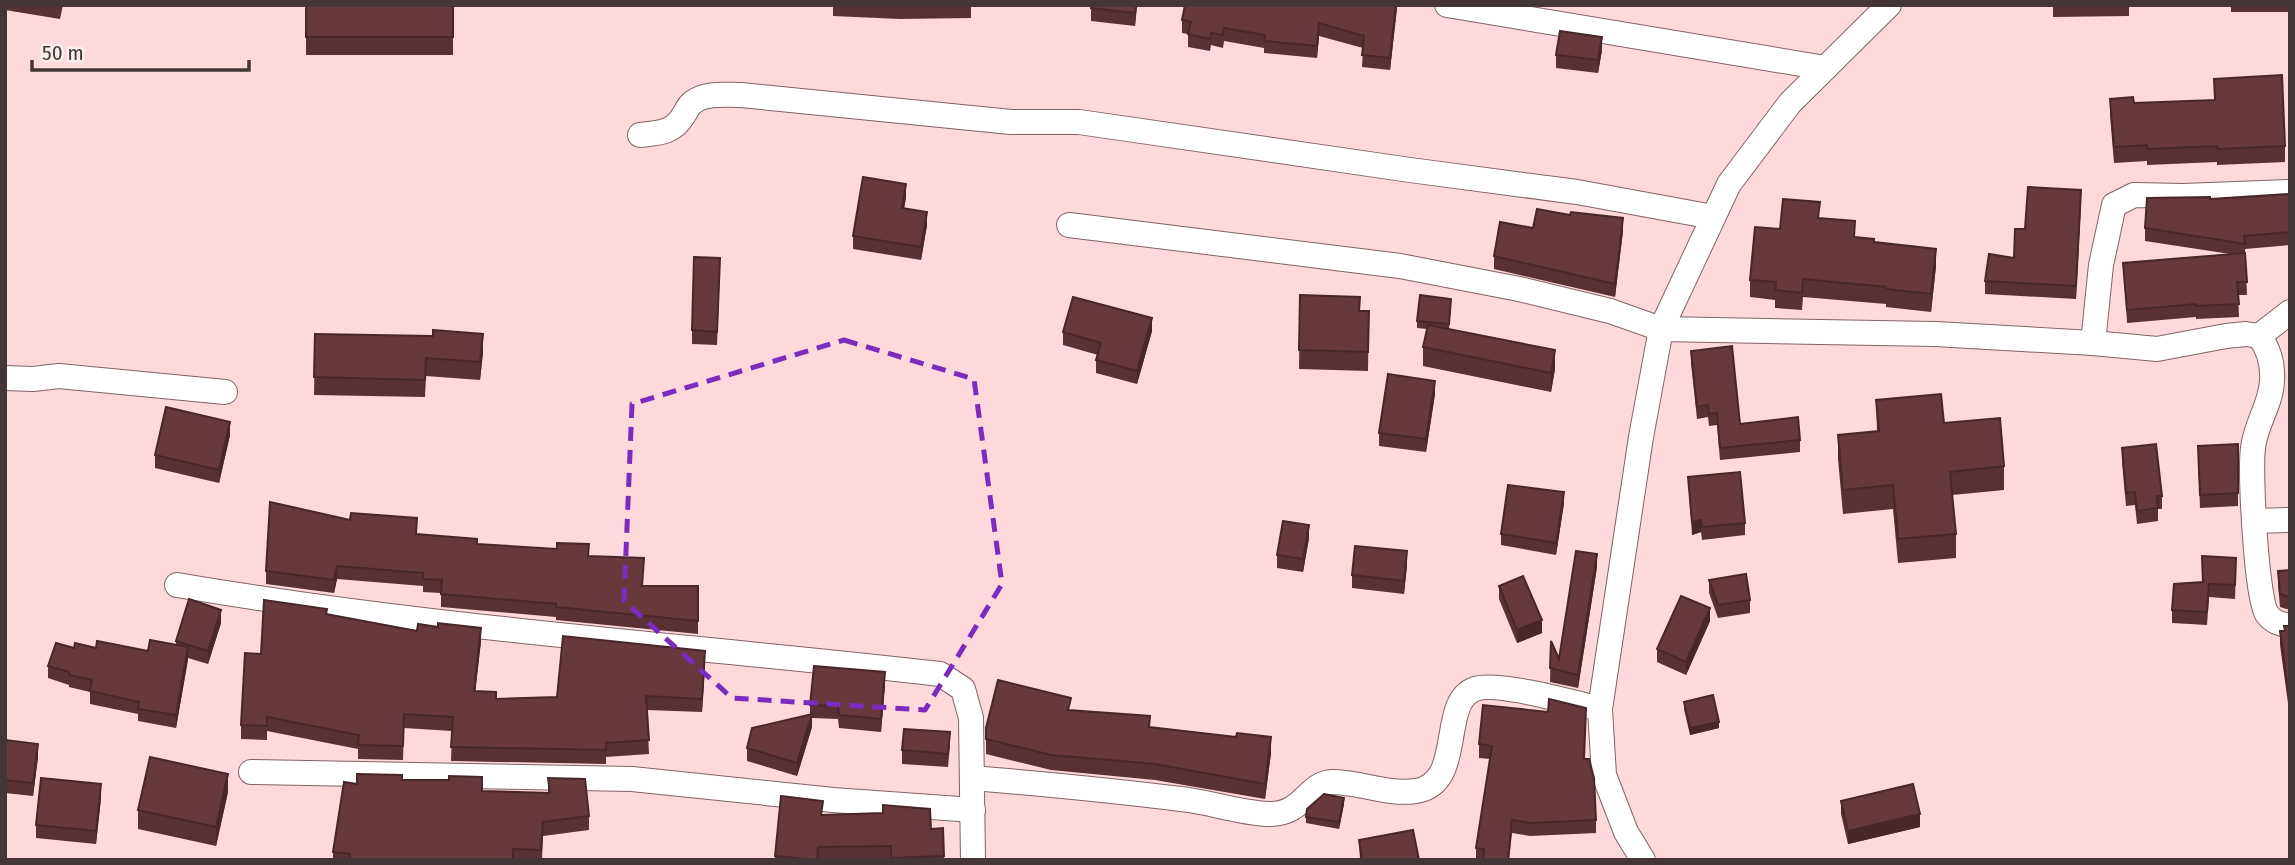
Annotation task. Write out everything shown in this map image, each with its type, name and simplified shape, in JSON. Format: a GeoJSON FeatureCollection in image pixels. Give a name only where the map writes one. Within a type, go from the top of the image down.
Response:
{"type":"FeatureCollection","features":[{"type":"Feature","properties":{"kind":"street"},"geometry":{"type":"LineString","coordinates":[[1447,5],[1825,68]]}},
{"type":"Feature","properties":{"kind":"street"},"geometry":{"type":"LineString","coordinates":[[1643,860],[1626,832],[1605,775],[1600,709],[1641,437],[1661,329],[1729,184],[1790,103],[1889,5]]}},
{"type":"Feature","properties":{"kind":"street"},"geometry":{"type":"LineString","coordinates":[[640,135],[665,132],[677,126],[691,104],[699,99],[741,95],[1011,122],[1079,122],[1577,192],[1713,217]]}},
{"type":"Feature","properties":{"kind":"street"},"geometry":{"type":"LineString","coordinates":[[2093,343],[2101,265],[2114,205],[2134,195],[2290,192]]}},
{"type":"Feature","properties":{"kind":"street"},"geometry":{"type":"LineString","coordinates":[[1069,225],[1400,266],[1519,289],[1610,311],[1661,329],[1935,334],[2157,349],[2226,336],[2259,336],[2290,312]]}},
{"type":"Feature","properties":{"kind":"street"},"geometry":{"type":"LineString","coordinates":[[2259,336],[2266,345],[2279,397],[2257,427],[2253,447],[2255,521],[2262,600],[2266,613],[2274,621],[2290,625]]}},
{"type":"Feature","properties":{"kind":"street"},"geometry":{"type":"LineString","coordinates":[[5,377],[33,379],[59,376],[225,392]]}},
{"type":"Feature","properties":{"kind":"street"},"geometry":{"type":"LineString","coordinates":[[2255,521],[2290,520]]}},
{"type":"Feature","properties":{"kind":"street"},"geometry":{"type":"LineString","coordinates":[[177,585],[277,602],[382,615],[940,674],[963,690],[971,718],[973,860]]}},
{"type":"Feature","properties":{"kind":"street"},"geometry":{"type":"LineString","coordinates":[[973,778],[1089,788],[1269,814],[1297,807],[1317,787],[1328,782],[1395,793],[1419,791],[1435,785],[1444,771],[1455,717],[1464,698],[1474,689],[1488,687],[1522,692],[1600,709]]}},
{"type":"Feature","properties":{"kind":"street"},"geometry":{"type":"LineString","coordinates":[[251,772],[632,779],[833,800],[973,810]]}},
{"type":"Feature","properties":{"kind":"highlighted area"},"geometry":{"type":"Polygon","coordinates":[[[844,340],[974,379],[1002,584],[925,710],[732,698],[624,601],[632,404],[844,340]]]}},
{"type":"Feature","properties":{"kind":"building"},"geometry":{"type":"Polygon","coordinates":[[[306,5],[453,5],[453,37],[306,37],[306,5]]]}},
{"type":"Feature","properties":{"kind":"building"},"geometry":{"type":"Polygon","coordinates":[[[1091,5],[1136,5],[1135,13],[1091,8],[1091,5]]]}},
{"type":"Feature","properties":{"kind":"building"},"geometry":{"type":"Polygon","coordinates":[[[1185,5],[1396,5],[1390,58],[1362,55],[1364,36],[1319,23],[1317,46],[1264,41],[1265,35],[1224,28],[1223,35],[1211,33],[1210,39],[1188,34],[1191,22],[1182,20],[1185,5]]]}},
{"type":"Feature","properties":{"kind":"building"},"geometry":{"type":"Polygon","coordinates":[[[1560,31],[1602,37],[1598,60],[1556,55],[1560,31]]]}},
{"type":"Feature","properties":{"kind":"building"},"geometry":{"type":"Polygon","coordinates":[[[2282,75],[2285,146],[2217,149],[2217,146],[2147,149],[2147,145],[2114,147],[2110,99],[2133,97],[2134,103],[2215,100],[2214,79],[2282,75]]]}},
{"type":"Feature","properties":{"kind":"building"},"geometry":{"type":"Polygon","coordinates":[[[863,177],[906,184],[902,208],[927,212],[921,247],[853,236],[863,177]]]}},
{"type":"Feature","properties":{"kind":"building"},"geometry":{"type":"Polygon","coordinates":[[[2028,187],[2081,190],[2076,286],[1985,281],[1989,254],[2014,258],[2015,229],[2025,229],[2028,187]]]}},
{"type":"Feature","properties":{"kind":"building"},"geometry":{"type":"Polygon","coordinates":[[[2290,194],[2290,232],[2244,236],[2245,244],[2145,228],[2147,198],[2210,199],[2290,194]]]}},
{"type":"Feature","properties":{"kind":"building"},"geometry":{"type":"Polygon","coordinates":[[[1783,199],[1820,202],[1818,218],[1855,221],[1854,237],[1936,249],[1931,294],[1803,279],[1802,293],[1775,290],[1776,282],[1750,280],[1755,227],[1780,229],[1783,199]]]}},
{"type":"Feature","properties":{"kind":"building"},"geometry":{"type":"Polygon","coordinates":[[[1537,209],[1570,215],[1571,212],[1623,218],[1615,284],[1494,256],[1500,222],[1533,228],[1537,209]]]}},
{"type":"Feature","properties":{"kind":"building"},"geometry":{"type":"Polygon","coordinates":[[[2245,253],[2247,282],[2237,282],[2239,304],[2196,304],[2127,310],[2123,263],[2245,253]]]}},
{"type":"Feature","properties":{"kind":"building"},"geometry":{"type":"Polygon","coordinates":[[[694,257],[720,258],[717,332],[692,330],[694,257]]]}},
{"type":"Feature","properties":{"kind":"building"},"geometry":{"type":"Polygon","coordinates":[[[1300,295],[1360,297],[1359,311],[1369,311],[1368,352],[1299,350],[1300,295]]]}},
{"type":"Feature","properties":{"kind":"building"},"geometry":{"type":"Polygon","coordinates":[[[1420,295],[1451,299],[1449,324],[1417,321],[1420,295]]]}},
{"type":"Feature","properties":{"kind":"building"},"geometry":{"type":"Polygon","coordinates":[[[1073,297],[1152,318],[1137,371],[1096,360],[1101,343],[1063,332],[1073,297]]]}},
{"type":"Feature","properties":{"kind":"building"},"geometry":{"type":"Polygon","coordinates":[[[1428,325],[1555,350],[1551,373],[1423,347],[1428,325]]]}},
{"type":"Feature","properties":{"kind":"building"},"geometry":{"type":"Polygon","coordinates":[[[433,330],[483,334],[480,362],[426,358],[425,380],[314,377],[315,334],[433,336],[433,330]]]}},
{"type":"Feature","properties":{"kind":"building"},"geometry":{"type":"Polygon","coordinates":[[[1732,346],[1740,424],[1798,417],[1800,440],[1720,448],[1717,413],[1709,414],[1708,405],[1697,407],[1691,351],[1732,346]]]}},
{"type":"Feature","properties":{"kind":"building"},"geometry":{"type":"Polygon","coordinates":[[[1388,374],[1435,381],[1426,439],[1379,433],[1388,374]]]}},
{"type":"Feature","properties":{"kind":"building"},"geometry":{"type":"Polygon","coordinates":[[[1941,394],[1944,423],[2000,418],[2004,466],[1950,472],[1956,534],[1898,539],[1893,485],[1843,490],[1838,435],[1879,431],[1876,400],[1941,394]]]}},
{"type":"Feature","properties":{"kind":"building"},"geometry":{"type":"Polygon","coordinates":[[[166,407],[230,422],[219,470],[155,455],[166,407]]]}},
{"type":"Feature","properties":{"kind":"building"},"geometry":{"type":"Polygon","coordinates":[[[2156,444],[2162,496],[2157,496],[2158,508],[2137,511],[2135,492],[2126,493],[2122,448],[2156,444]]]}},
{"type":"Feature","properties":{"kind":"building"},"geometry":{"type":"Polygon","coordinates":[[[2238,444],[2238,493],[2200,495],[2198,446],[2238,444]]]}},
{"type":"Feature","properties":{"kind":"building"},"geometry":{"type":"Polygon","coordinates":[[[1740,472],[1745,523],[1702,527],[1701,520],[1692,522],[1688,477],[1740,472]]]}},
{"type":"Feature","properties":{"kind":"building"},"geometry":{"type":"Polygon","coordinates":[[[1508,485],[1564,492],[1556,543],[1501,534],[1508,485]]]}},
{"type":"Feature","properties":{"kind":"building"},"geometry":{"type":"Polygon","coordinates":[[[270,502],[350,520],[351,513],[417,518],[416,534],[477,539],[477,544],[557,549],[557,543],[589,544],[588,556],[644,558],[642,586],[698,586],[698,621],[441,594],[442,580],[423,579],[423,573],[337,566],[334,580],[266,571],[270,502]]]}},
{"type":"Feature","properties":{"kind":"building"},"geometry":{"type":"Polygon","coordinates":[[[1283,521],[1309,525],[1303,559],[1277,555],[1283,521]]]}},
{"type":"Feature","properties":{"kind":"building"},"geometry":{"type":"Polygon","coordinates":[[[1355,546],[1407,551],[1404,581],[1352,575],[1355,546]]]}},
{"type":"Feature","properties":{"kind":"building"},"geometry":{"type":"Polygon","coordinates":[[[1576,551],[1597,554],[1578,675],[1550,668],[1551,641],[1559,659],[1576,551]]]}},
{"type":"Feature","properties":{"kind":"building"},"geometry":{"type":"Polygon","coordinates":[[[2202,556],[2236,558],[2235,585],[2209,584],[2207,612],[2172,610],[2174,584],[2203,582],[2202,556]]]}},
{"type":"Feature","properties":{"kind":"building"},"geometry":{"type":"Polygon","coordinates":[[[2290,570],[2290,597],[2280,594],[2278,571],[2290,570]]]}},
{"type":"Feature","properties":{"kind":"building"},"geometry":{"type":"Polygon","coordinates":[[[1746,574],[1750,600],[1718,605],[1709,580],[1746,574]]]}},
{"type":"Feature","properties":{"kind":"building"},"geometry":{"type":"Polygon","coordinates":[[[1523,576],[1542,620],[1517,630],[1499,586],[1523,576]]]}},
{"type":"Feature","properties":{"kind":"building"},"geometry":{"type":"Polygon","coordinates":[[[1681,596],[1710,608],[1686,662],[1657,649],[1681,596]]]}},
{"type":"Feature","properties":{"kind":"building"},"geometry":{"type":"Polygon","coordinates":[[[189,599],[221,610],[208,651],[176,641],[189,599]]]}},
{"type":"Feature","properties":{"kind":"building"},"geometry":{"type":"Polygon","coordinates":[[[264,600],[327,609],[326,614],[417,631],[418,624],[438,627],[438,623],[481,628],[474,691],[496,692],[496,699],[557,697],[563,636],[705,651],[702,699],[646,696],[649,740],[606,743],[606,750],[451,747],[453,717],[404,714],[403,746],[358,745],[359,735],[267,717],[267,726],[241,725],[245,653],[261,654],[264,600]]]}},
{"type":"Feature","properties":{"kind":"building"},"geometry":{"type":"Polygon","coordinates":[[[2284,626],[2290,626],[2290,705],[2280,631],[2285,631],[2284,626]]]}},
{"type":"Feature","properties":{"kind":"building"},"geometry":{"type":"Polygon","coordinates":[[[150,640],[188,647],[176,715],[138,709],[139,702],[90,691],[92,680],[69,675],[69,672],[48,666],[56,643],[74,648],[75,643],[96,648],[97,641],[148,651],[150,640]]]}},
{"type":"Feature","properties":{"kind":"building"},"geometry":{"type":"Polygon","coordinates":[[[814,666],[885,672],[881,719],[839,715],[838,706],[810,705],[814,666]]]}},
{"type":"Feature","properties":{"kind":"building"},"geometry":{"type":"Polygon","coordinates":[[[998,680],[1071,698],[1068,710],[1150,716],[1149,727],[1236,737],[1237,733],[1271,737],[1265,784],[1155,764],[1051,755],[986,739],[986,728],[998,680]]]}},
{"type":"Feature","properties":{"kind":"building"},"geometry":{"type":"Polygon","coordinates":[[[1713,695],[1719,722],[1690,728],[1684,702],[1713,695]]]}},
{"type":"Feature","properties":{"kind":"building"},"geometry":{"type":"Polygon","coordinates":[[[1549,699],[1586,708],[1584,759],[1589,759],[1594,778],[1596,820],[1530,823],[1512,820],[1508,860],[1483,860],[1484,849],[1476,848],[1492,746],[1479,744],[1483,705],[1548,712],[1549,699]]]}},
{"type":"Feature","properties":{"kind":"building"},"geometry":{"type":"Polygon","coordinates":[[[812,714],[797,763],[747,748],[752,728],[812,714]]]}},
{"type":"Feature","properties":{"kind":"building"},"geometry":{"type":"Polygon","coordinates":[[[904,729],[950,732],[948,754],[902,750],[904,729]]]}},
{"type":"Feature","properties":{"kind":"building"},"geometry":{"type":"Polygon","coordinates":[[[5,740],[38,744],[33,783],[5,780],[5,740]]]}},
{"type":"Feature","properties":{"kind":"building"},"geometry":{"type":"Polygon","coordinates":[[[150,757],[228,774],[216,827],[138,810],[150,757]]]}},
{"type":"Feature","properties":{"kind":"building"},"geometry":{"type":"Polygon","coordinates":[[[357,774],[402,775],[402,780],[449,780],[449,776],[482,777],[482,791],[550,793],[548,778],[585,779],[589,816],[543,822],[541,850],[513,849],[513,860],[350,860],[350,854],[333,852],[344,782],[357,784],[357,774]]]}},
{"type":"Feature","properties":{"kind":"building"},"geometry":{"type":"Polygon","coordinates":[[[41,778],[101,784],[96,831],[36,825],[41,778]]]}},
{"type":"Feature","properties":{"kind":"building"},"geometry":{"type":"Polygon","coordinates":[[[1913,784],[1920,814],[1848,831],[1841,801],[1913,784]]]}},
{"type":"Feature","properties":{"kind":"building"},"geometry":{"type":"Polygon","coordinates":[[[1324,794],[1344,798],[1339,822],[1306,817],[1307,809],[1324,794]]]}},
{"type":"Feature","properties":{"kind":"building"},"geometry":{"type":"Polygon","coordinates":[[[781,796],[823,801],[821,815],[883,813],[883,805],[930,809],[931,829],[943,828],[944,856],[891,858],[891,846],[818,847],[817,860],[775,856],[781,796]]]}},
{"type":"Feature","properties":{"kind":"building"},"geometry":{"type":"Polygon","coordinates":[[[1413,830],[1419,860],[1362,860],[1359,840],[1413,830]]]}}]}
